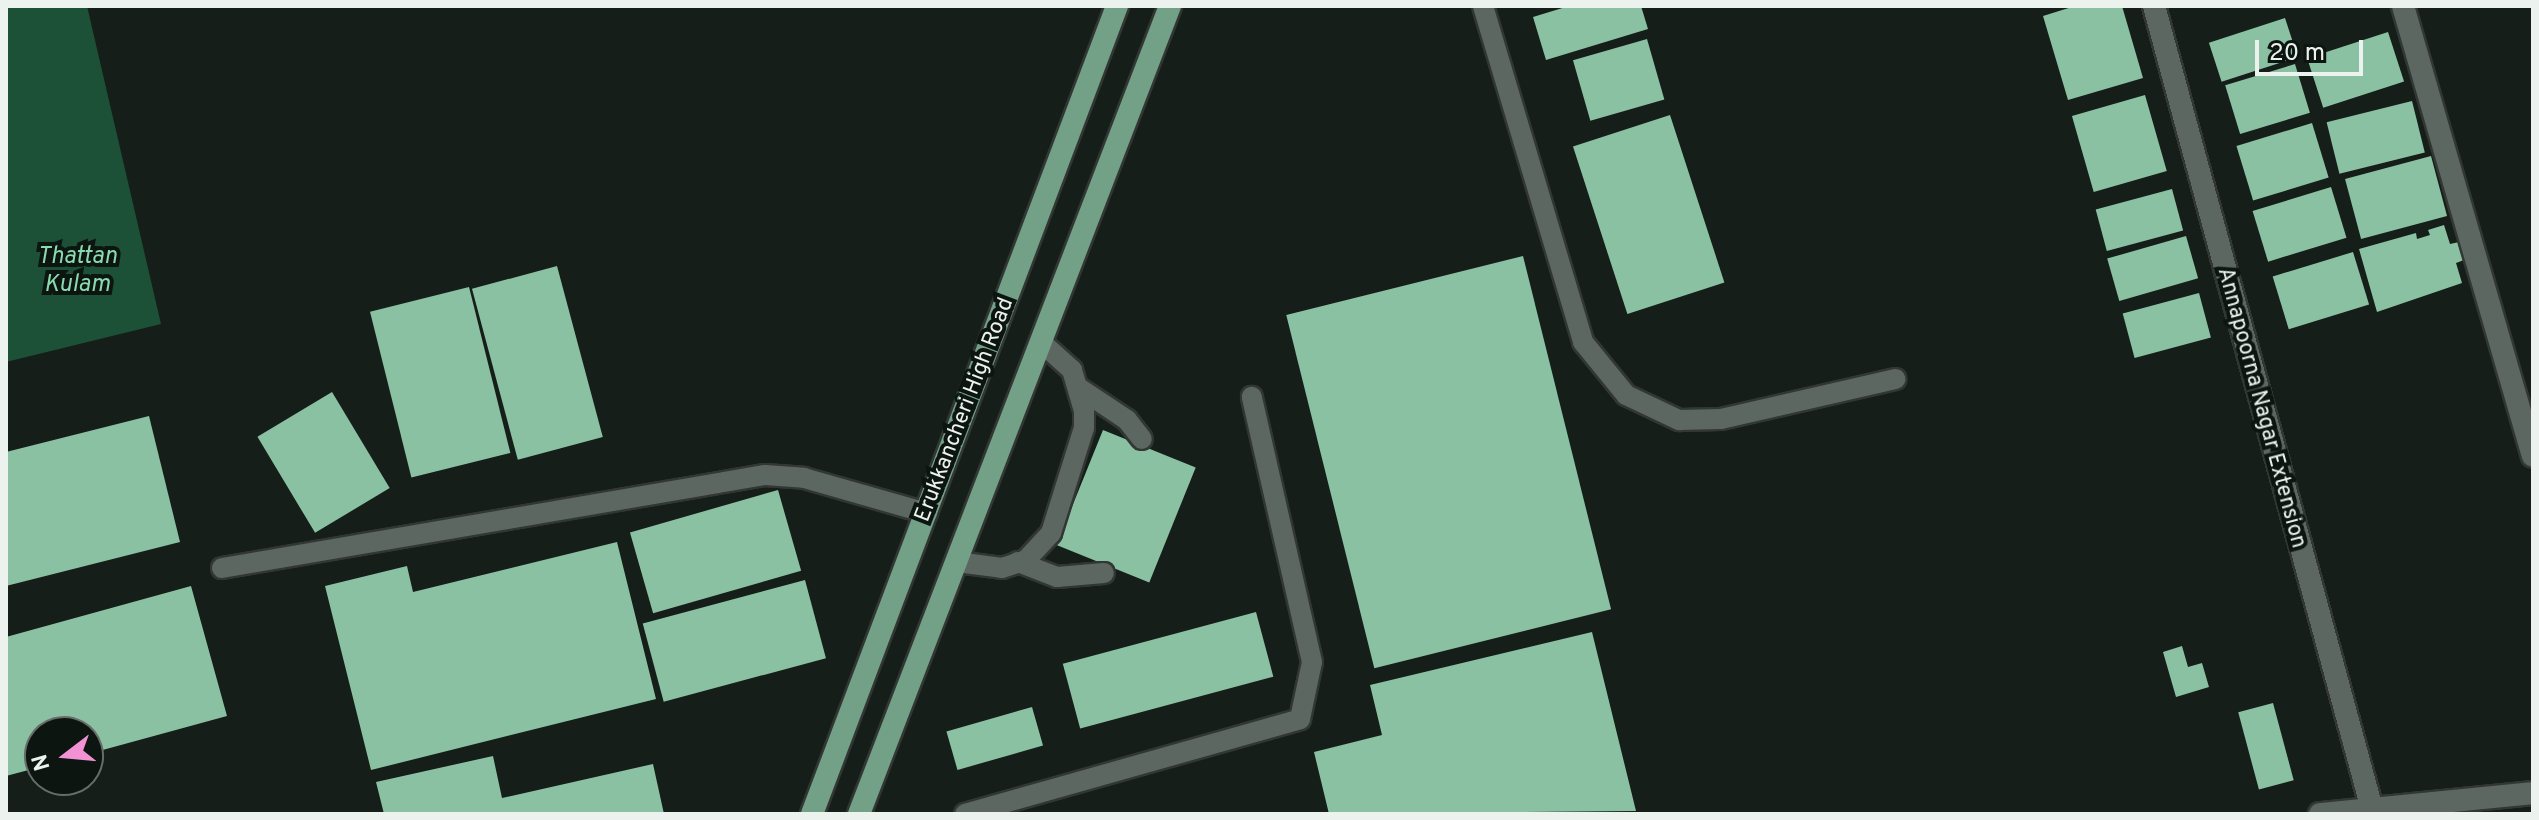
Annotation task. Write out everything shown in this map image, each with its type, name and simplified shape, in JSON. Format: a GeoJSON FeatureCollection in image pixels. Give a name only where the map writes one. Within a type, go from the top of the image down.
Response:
{"type":"FeatureCollection","features":[{"type":"Feature","properties":{"kind":"main road","name":"Erukkancheri High Road"},"geometry":{"type":"LineString","coordinates":[[812,814],[1117,6]]}},
{"type":"Feature","properties":{"kind":"main road"},"geometry":{"type":"LineString","coordinates":[[859,814],[1170,6]]}},
{"type":"Feature","properties":{"kind":"street","name":"Annapoorna Nagar Extension"},"geometry":{"type":"LineString","coordinates":[[2154,6],[2372,809]]}},
{"type":"Feature","properties":{"kind":"street"},"geometry":{"type":"LineString","coordinates":[[2403,6],[2533,456]]}},
{"type":"Feature","properties":{"kind":"street"},"geometry":{"type":"LineString","coordinates":[[2320,814],[2533,793]]}},
{"type":"Feature","properties":{"kind":"lane"},"geometry":{"type":"LineString","coordinates":[[1483,6],[1583,342],[1626,395],[1679,420],[1721,419],[1895,379]]}},
{"type":"Feature","properties":{"kind":"lane"},"geometry":{"type":"LineString","coordinates":[[957,562],[1002,568],[1018,562],[1051,533],[1084,428],[1079,388],[1072,370],[1042,343]]}},
{"type":"Feature","properties":{"kind":"lane"},"geometry":{"type":"LineString","coordinates":[[1079,388],[1127,420],[1142,439]]}},
{"type":"Feature","properties":{"kind":"lane"},"geometry":{"type":"LineString","coordinates":[[965,814],[1300,719],[1312,662],[1252,397]]}},
{"type":"Feature","properties":{"kind":"lane"},"geometry":{"type":"LineString","coordinates":[[222,568],[765,475],[804,478],[927,513]]}},
{"type":"Feature","properties":{"kind":"lane"},"geometry":{"type":"LineString","coordinates":[[1018,562],[1057,577],[1104,573]]}},
{"type":"Feature","properties":{"kind":"water","name":"Thattan Kulam"},"geometry":{"type":"Polygon","coordinates":[[[6,6],[87,6],[161,324],[6,362],[6,6]]]}},
{"type":"Feature","properties":{"kind":"building"},"geometry":{"type":"Polygon","coordinates":[[[1569,6],[1641,6],[1648,29],[1546,60],[1533,17],[1569,6]]]}},
{"type":"Feature","properties":{"kind":"building"},"geometry":{"type":"Polygon","coordinates":[[[2075,6],[2122,6],[2143,78],[2068,100],[2043,16],[2075,6]]]}},
{"type":"Feature","properties":{"kind":"building"},"geometry":{"type":"Polygon","coordinates":[[[2285,18],[2298,57],[2222,82],[2209,43],[2285,18]]]}},
{"type":"Feature","properties":{"kind":"building"},"geometry":{"type":"Polygon","coordinates":[[[2388,32],[2404,81],[2323,108],[2307,58],[2388,32]]]}},
{"type":"Feature","properties":{"kind":"building"},"geometry":{"type":"Polygon","coordinates":[[[1647,39],[1664,100],[1590,121],[1573,60],[1647,39]]]}},
{"type":"Feature","properties":{"kind":"building"},"geometry":{"type":"Polygon","coordinates":[[[2295,64],[2310,113],[2240,134],[2225,85],[2295,64]]]}},
{"type":"Feature","properties":{"kind":"building"},"geometry":{"type":"Polygon","coordinates":[[[2145,95],[2167,171],[2094,192],[2072,116],[2145,95]]]}},
{"type":"Feature","properties":{"kind":"building"},"geometry":{"type":"Polygon","coordinates":[[[2412,101],[2425,152],[2339,174],[2327,122],[2412,101]]]}},
{"type":"Feature","properties":{"kind":"building"},"geometry":{"type":"Polygon","coordinates":[[[1670,115],[1724,282],[1627,314],[1573,147],[1670,115]]]}},
{"type":"Feature","properties":{"kind":"building"},"geometry":{"type":"Polygon","coordinates":[[[2312,123],[2329,178],[2253,201],[2236,146],[2312,123]]]}},
{"type":"Feature","properties":{"kind":"building"},"geometry":{"type":"Polygon","coordinates":[[[2431,156],[2447,216],[2361,239],[2345,179],[2431,156]]]}},
{"type":"Feature","properties":{"kind":"building"},"geometry":{"type":"Polygon","coordinates":[[[2331,187],[2346,238],[2268,262],[2253,211],[2331,187]]]}},
{"type":"Feature","properties":{"kind":"building"},"geometry":{"type":"Polygon","coordinates":[[[2172,189],[2183,231],[2107,251],[2096,209],[2172,189]]]}},
{"type":"Feature","properties":{"kind":"building"},"geometry":{"type":"Polygon","coordinates":[[[2444,225],[2450,244],[2459,242],[2464,260],[2456,263],[2462,283],[2377,312],[2359,249],[2416,233],[2417,239],[2430,235],[2428,230],[2444,225]]]}},
{"type":"Feature","properties":{"kind":"building"},"geometry":{"type":"Polygon","coordinates":[[[2186,236],[2198,278],[2119,301],[2107,259],[2186,236]]]}},
{"type":"Feature","properties":{"kind":"building"},"geometry":{"type":"Polygon","coordinates":[[[2353,252],[2369,305],[2289,329],[2273,277],[2353,252]]]}},
{"type":"Feature","properties":{"kind":"building"},"geometry":{"type":"Polygon","coordinates":[[[1523,256],[1611,609],[1374,668],[1286,315],[1523,256]]]}},
{"type":"Feature","properties":{"kind":"building"},"geometry":{"type":"Polygon","coordinates":[[[557,266],[603,437],[518,460],[472,289],[557,266]]]}},
{"type":"Feature","properties":{"kind":"building"},"geometry":{"type":"Polygon","coordinates":[[[469,287],[510,453],[411,478],[370,312],[469,287]]]}},
{"type":"Feature","properties":{"kind":"building"},"geometry":{"type":"Polygon","coordinates":[[[2199,293],[2211,337],[2135,358],[2123,313],[2199,293]]]}},
{"type":"Feature","properties":{"kind":"building"},"geometry":{"type":"Polygon","coordinates":[[[332,392],[390,488],[315,533],[257,437],[332,392]]]}},
{"type":"Feature","properties":{"kind":"building"},"geometry":{"type":"Polygon","coordinates":[[[149,416],[180,542],[6,586],[6,452],[149,416]]]}},
{"type":"Feature","properties":{"kind":"building"},"geometry":{"type":"Polygon","coordinates":[[[1103,430],[1196,467],[1149,582],[1057,545],[1103,430]]]}},
{"type":"Feature","properties":{"kind":"building"},"geometry":{"type":"Polygon","coordinates":[[[778,490],[801,571],[653,613],[630,532],[778,490]]]}},
{"type":"Feature","properties":{"kind":"building"},"geometry":{"type":"Polygon","coordinates":[[[617,542],[656,699],[371,770],[325,586],[407,566],[413,592],[617,542]]]}},
{"type":"Feature","properties":{"kind":"building"},"geometry":{"type":"Polygon","coordinates":[[[805,580],[826,658],[664,702],[643,623],[805,580]]]}},
{"type":"Feature","properties":{"kind":"building"},"geometry":{"type":"Polygon","coordinates":[[[191,586],[227,716],[104,750],[104,716],[24,716],[24,771],[6,776],[6,637],[191,586]]]}},
{"type":"Feature","properties":{"kind":"building"},"geometry":{"type":"Polygon","coordinates":[[[1256,612],[1273,677],[1080,728],[1063,664],[1256,612]]]}},
{"type":"Feature","properties":{"kind":"building"},"geometry":{"type":"Polygon","coordinates":[[[1592,632],[1636,811],[1329,814],[1314,752],[1382,735],[1370,685],[1592,632]]]}},
{"type":"Feature","properties":{"kind":"building"},"geometry":{"type":"Polygon","coordinates":[[[2182,646],[2188,667],[2202,663],[2209,687],[2176,697],[2163,652],[2182,646]]]}},
{"type":"Feature","properties":{"kind":"building"},"geometry":{"type":"Polygon","coordinates":[[[2273,703],[2294,780],[2259,790],[2238,712],[2273,703]]]}},
{"type":"Feature","properties":{"kind":"building"},"geometry":{"type":"Polygon","coordinates":[[[1032,707],[1043,745],[957,770],[946,732],[1032,707]]]}},
{"type":"Feature","properties":{"kind":"building"},"geometry":{"type":"Polygon","coordinates":[[[493,756],[502,798],[653,764],[664,814],[384,814],[376,782],[493,756]]]}}]}
